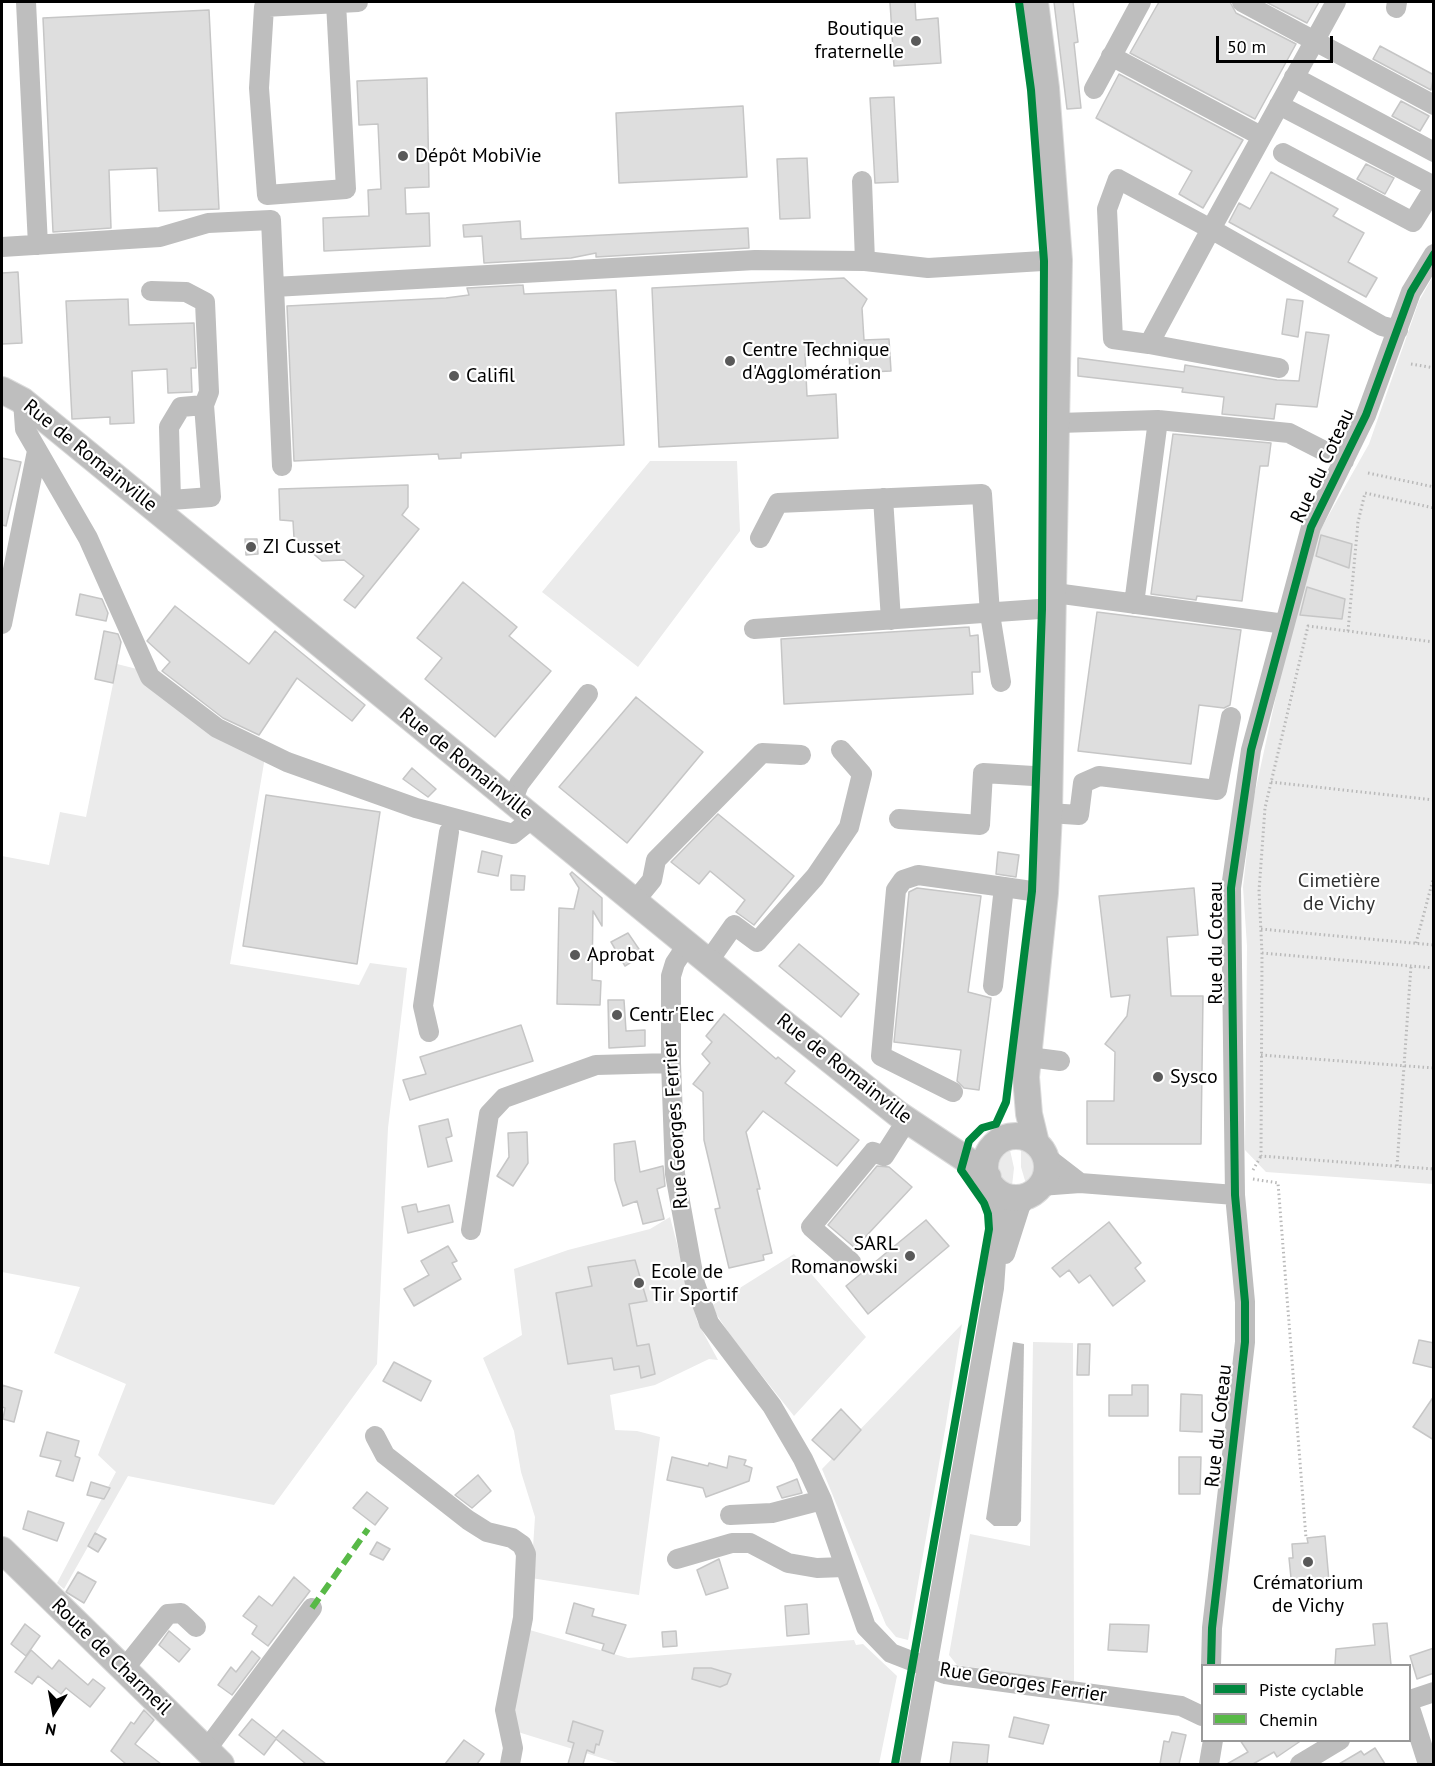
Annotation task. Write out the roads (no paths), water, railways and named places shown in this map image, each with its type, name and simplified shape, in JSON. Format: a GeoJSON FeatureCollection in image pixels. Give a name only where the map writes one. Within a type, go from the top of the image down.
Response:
{"type":"FeatureCollection","features":[{"type":"Feature","properties":{"kind":"main road"},"geometry":{"type":"LineString","coordinates":[[1028,1067],[999,1143],[986,1161],[992,1184],[1011,1197],[1034,1191],[1047,1172],[1029,1114],[1028,1067],[1045,893],[1049,813],[1058,423],[1059,260],[1046,88],[1035,2]]}},
{"type":"Feature","properties":{"kind":"main road","name":"Rue de Romainville"},"geometry":{"type":"LineString","coordinates":[[12,395],[166,507],[512,802],[634,902],[907,1120],[933,1136],[992,1184]]}},
{"type":"Feature","properties":{"kind":"main road","name":"Rue de Romainville"},"geometry":{"type":"LineString","coordinates":[[933,1136],[999,1143]]}},
{"type":"Feature","properties":{"kind":"main road"},"geometry":{"type":"LineString","coordinates":[[999,1143],[1022,1136],[1041,1150]]}},
{"type":"Feature","properties":{"kind":"main road","name":"Route de Charmeil"},"geometry":{"type":"LineString","coordinates":[[2,1550],[214,1757]]}},
{"type":"Feature","properties":{"kind":"street"},"geometry":{"type":"LineString","coordinates":[[26,2],[38,245]]}},
{"type":"Feature","properties":{"kind":"street"},"geometry":{"type":"LineString","coordinates":[[336,3],[346,189],[267,195],[259,88],[264,7],[336,3],[358,2]]}},
{"type":"Feature","properties":{"kind":"street"},"geometry":{"type":"LineString","coordinates":[[1094,89],[1141,2]]}},
{"type":"Feature","properties":{"kind":"street"},"geometry":{"type":"LineString","coordinates":[[1242,2],[1434,105]]}},
{"type":"Feature","properties":{"kind":"street"},"geometry":{"type":"LineString","coordinates":[[1149,344],[1336,2]]}},
{"type":"Feature","properties":{"kind":"street"},"geometry":{"type":"LineString","coordinates":[[1112,56],[1262,136]]}},
{"type":"Feature","properties":{"kind":"street"},"geometry":{"type":"LineString","coordinates":[[1294,77],[1434,152]]}},
{"type":"Feature","properties":{"kind":"street"},"geometry":{"type":"LineString","coordinates":[[1279,105],[1434,187],[1413,222],[1283,153]]}},
{"type":"Feature","properties":{"kind":"street"},"geometry":{"type":"LineString","coordinates":[[1279,368],[1113,339],[1107,209],[1118,179],[1382,326],[1398,330]]}},
{"type":"Feature","properties":{"kind":"street"},"geometry":{"type":"LineString","coordinates":[[862,181],[865,261]]}},
{"type":"Feature","properties":{"kind":"street"},"geometry":{"type":"LineString","coordinates":[[2,247],[160,237],[208,223],[271,220],[282,466]]}},
{"type":"Feature","properties":{"kind":"street","name":"Rue du Coteau"},"geometry":{"type":"LineString","coordinates":[[1211,1664],[1212,1628],[1245,1342],[1245,1302],[1235,1195],[1231,888],[1251,750],[1311,527],[1366,415],[1411,292],[1434,254]]}},
{"type":"Feature","properties":{"kind":"street"},"geometry":{"type":"LineString","coordinates":[[274,287],[755,260],[865,261],[928,268],[1059,260]]}},
{"type":"Feature","properties":{"kind":"street"},"geometry":{"type":"LineString","coordinates":[[151,291],[186,292],[205,302],[209,392],[204,405],[211,497],[166,507],[169,427],[181,407],[204,405]]}},
{"type":"Feature","properties":{"kind":"street"},"geometry":{"type":"LineString","coordinates":[[12,395],[25,429],[88,538],[150,677],[217,728],[287,762],[416,808],[513,834],[533,818]]}},
{"type":"Feature","properties":{"kind":"street"},"geometry":{"type":"LineString","coordinates":[[1134,604],[1158,420]]}},
{"type":"Feature","properties":{"kind":"street"},"geometry":{"type":"LineString","coordinates":[[1058,423],[1158,420],[1289,433],[1344,461]]}},
{"type":"Feature","properties":{"kind":"street"},"geometry":{"type":"LineString","coordinates":[[2,624],[37,451]]}},
{"type":"Feature","properties":{"kind":"street"},"geometry":{"type":"LineString","coordinates":[[760,538],[778,503],[982,494],[990,614],[1001,682]]}},
{"type":"Feature","properties":{"kind":"street"},"geometry":{"type":"LineString","coordinates":[[883,498],[891,620]]}},
{"type":"Feature","properties":{"kind":"street"},"geometry":{"type":"LineString","coordinates":[[754,628],[990,614],[1054,600],[1134,604],[1285,624]]}},
{"type":"Feature","properties":{"kind":"street"},"geometry":{"type":"LineString","coordinates":[[512,802],[519,784],[588,694]]}},
{"type":"Feature","properties":{"kind":"street"},"geometry":{"type":"LineString","coordinates":[[1049,813],[1079,815],[1083,783],[1099,776],[1217,790],[1231,717]]}},
{"type":"Feature","properties":{"kind":"street"},"geometry":{"type":"LineString","coordinates":[[708,962],[734,925],[757,942],[815,877],[849,827],[862,774],[841,750]]}},
{"type":"Feature","properties":{"kind":"street"},"geometry":{"type":"LineString","coordinates":[[634,902],[652,880],[656,860],[762,753],[801,755]]}},
{"type":"Feature","properties":{"kind":"street"},"geometry":{"type":"LineString","coordinates":[[898,819],[980,825],[983,773],[1050,777]]}},
{"type":"Feature","properties":{"kind":"street"},"geometry":{"type":"LineString","coordinates":[[429,1032],[423,1006],[449,832]]}},
{"type":"Feature","properties":{"kind":"street"},"geometry":{"type":"LineString","coordinates":[[953,1092],[881,1056],[896,890],[903,880],[918,875],[1045,893]]}},
{"type":"Feature","properties":{"kind":"street"},"geometry":{"type":"LineString","coordinates":[[993,986],[1004,887]]}},
{"type":"Feature","properties":{"kind":"street","name":"Rue Georges Ferrier"},"geometry":{"type":"LineString","coordinates":[[687,945],[675,963],[671,976],[671,1063],[675,1174],[695,1284],[702,1307],[721,1341],[785,1425],[822,1500],[866,1627],[891,1653],[926,1668],[956,1676],[1181,1706],[1201,1715]]}},
{"type":"Feature","properties":{"kind":"street"},"geometry":{"type":"LineString","coordinates":[[1028,1067],[1060,1061]]}},
{"type":"Feature","properties":{"kind":"street"},"geometry":{"type":"LineString","coordinates":[[471,1230],[489,1114],[504,1098],[596,1065],[671,1063]]}},
{"type":"Feature","properties":{"kind":"street"},"geometry":{"type":"LineString","coordinates":[[851,1262],[811,1227],[873,1152],[884,1156],[907,1120]]}},
{"type":"Feature","properties":{"kind":"street"},"geometry":{"type":"LineString","coordinates":[[1041,1150],[1080,1184]]}},
{"type":"Feature","properties":{"kind":"street"},"geometry":{"type":"LineString","coordinates":[[992,1184],[999,1218],[994,1292]]}},
{"type":"Feature","properties":{"kind":"street"},"geometry":{"type":"LineString","coordinates":[[910,1764],[994,1292],[1015,1221],[1034,1191],[1080,1184],[1235,1195]]}},
{"type":"Feature","properties":{"kind":"street"},"geometry":{"type":"LineString","coordinates":[[375,1436],[385,1455],[468,1520],[487,1532],[512,1538],[522,1545],[526,1554],[524,1618],[505,1710],[513,1748],[510,1764]]}},
{"type":"Feature","properties":{"kind":"street"},"geometry":{"type":"LineString","coordinates":[[730,1515],[772,1513],[822,1500]]}},
{"type":"Feature","properties":{"kind":"street"},"geometry":{"type":"LineString","coordinates":[[677,1559],[732,1543],[750,1543],[788,1563],[817,1568],[844,1568]]}},
{"type":"Feature","properties":{"kind":"street"},"geometry":{"type":"LineString","coordinates":[[214,1757],[312,1608]]}},
{"type":"Feature","properties":{"kind":"street"},"geometry":{"type":"LineString","coordinates":[[124,1669],[168,1614],[181,1613],[196,1627]]}},
{"type":"Feature","properties":{"kind":"street"},"geometry":{"type":"LineString","coordinates":[[1411,1700],[1434,1692]]}},
{"type":"Feature","properties":{"kind":"street"},"geometry":{"type":"LineString","coordinates":[[1411,1711],[1428,1764]]}},
{"type":"Feature","properties":{"kind":"street"},"geometry":{"type":"LineString","coordinates":[[1209,1764],[1213,1742]]}},
{"type":"Feature","properties":{"kind":"street"},"geometry":{"type":"LineString","coordinates":[[1300,1764],[1337,1742]]}},
{"type":"Feature","properties":{"kind":"place","name":"Boutique fraternelle"},"geometry":{"type":"Point","coordinates":[916,41]}},
{"type":"Feature","properties":{"kind":"place","name":"Dépôt MobiVie"},"geometry":{"type":"Point","coordinates":[403,156]}},
{"type":"Feature","properties":{"kind":"place","name":"Centre Technique d'Agglomération"},"geometry":{"type":"Point","coordinates":[730,361]}},
{"type":"Feature","properties":{"kind":"place","name":"Califil"},"geometry":{"type":"Point","coordinates":[454,376]}},
{"type":"Feature","properties":{"kind":"place","name":"ZI Cusset"},"geometry":{"type":"Point","coordinates":[251,547]}},
{"type":"Feature","properties":{"kind":"place","name":"Aprobat"},"geometry":{"type":"Point","coordinates":[575,955]}},
{"type":"Feature","properties":{"kind":"place","name":"Centr'Elec"},"geometry":{"type":"Point","coordinates":[617,1015]}},
{"type":"Feature","properties":{"kind":"place","name":"Sysco"},"geometry":{"type":"Point","coordinates":[1158,1077]}},
{"type":"Feature","properties":{"kind":"place","name":"SARL Romanowski"},"geometry":{"type":"Point","coordinates":[910,1256]}},
{"type":"Feature","properties":{"kind":"place","name":"Ecole de Tir Sportif"},"geometry":{"type":"Point","coordinates":[639,1283]}},
{"type":"Feature","properties":{"kind":"place","name":"Crématorium de Vichy"},"geometry":{"type":"Point","coordinates":[1308,1562]}},
{"type":"Feature","properties":{"kind":"park label","name":"Cimetière de Vichy"},"geometry":{"type":"Point","coordinates":[1339,892]}}]}
